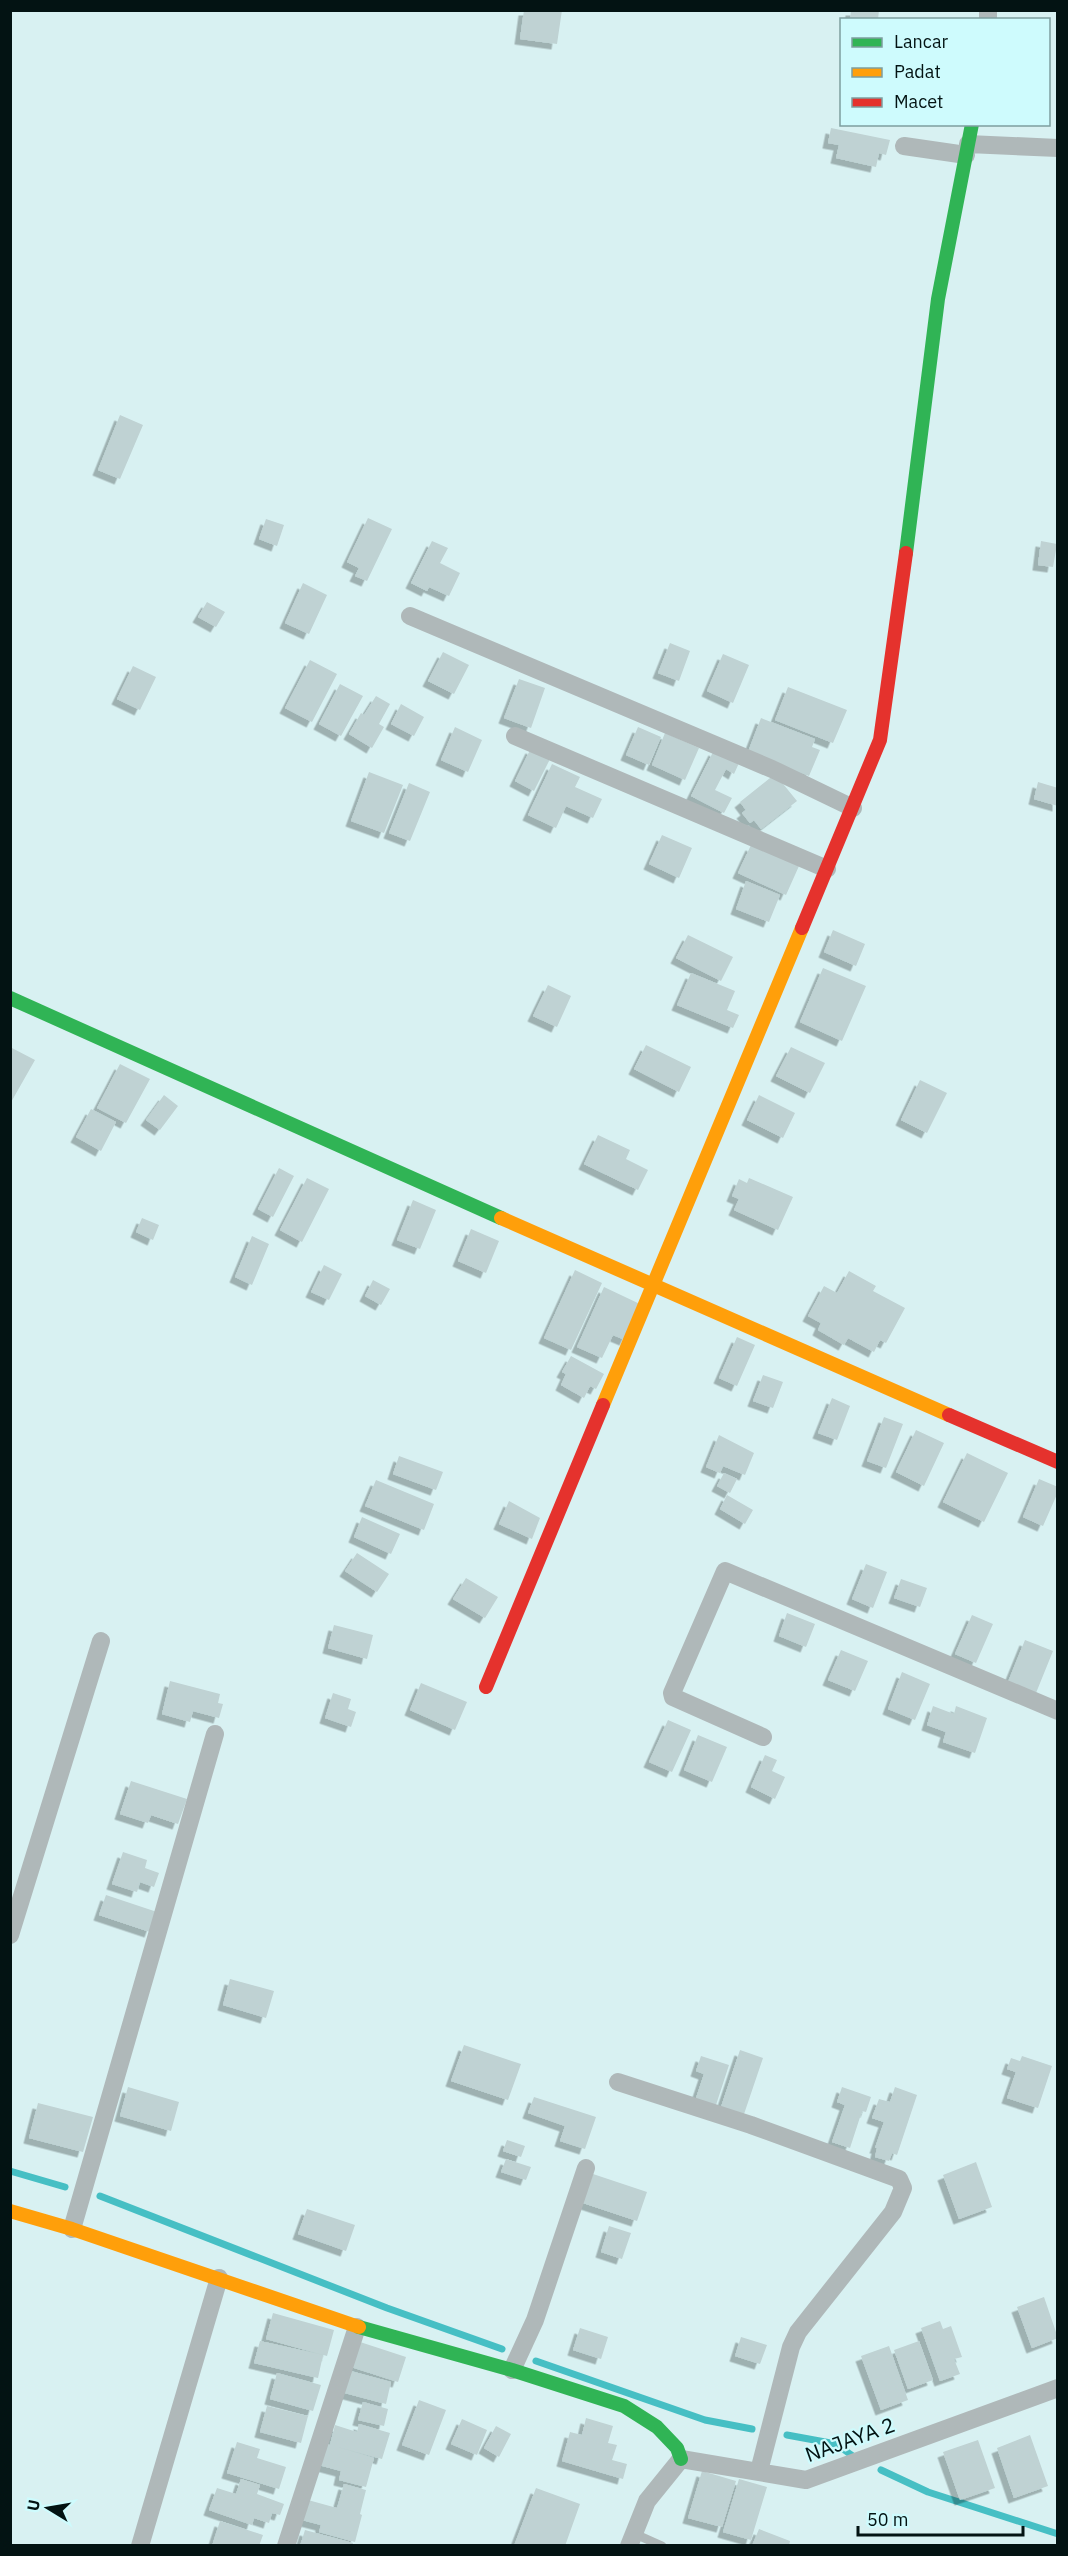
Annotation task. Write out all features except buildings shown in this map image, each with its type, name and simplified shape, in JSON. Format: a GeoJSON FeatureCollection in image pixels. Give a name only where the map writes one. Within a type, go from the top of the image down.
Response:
{"type":"FeatureCollection","features":[{"type":"Feature","properties":{"kind":"street"},"geometry":{"type":"LineString","coordinates":[[486,1687],[880,740],[938,299],[972,126]]}},
{"type":"Feature","properties":{"kind":"street"},"geometry":{"type":"LineString","coordinates":[[904,146],[967,150],[1058,148]]}},
{"type":"Feature","properties":{"kind":"street"},"geometry":{"type":"LineString","coordinates":[[410,616],[772,769],[853,808]]}},
{"type":"Feature","properties":{"kind":"street"},"geometry":{"type":"LineString","coordinates":[[515,736],[827,869]]}},
{"type":"Feature","properties":{"kind":"street"},"geometry":{"type":"LineString","coordinates":[[10,998],[653,1286],[1058,1461]]}},
{"type":"Feature","properties":{"kind":"street"},"geometry":{"type":"LineString","coordinates":[[763,1737],[673,1697],[672,1693],[726,1571],[1058,1712]]}},
{"type":"Feature","properties":{"kind":"street"},"geometry":{"type":"LineString","coordinates":[[10,1935],[101,1641]]}},
{"type":"Feature","properties":{"kind":"street"},"geometry":{"type":"LineString","coordinates":[[72,2229],[215,1734]]}},
{"type":"Feature","properties":{"kind":"street"},"geometry":{"type":"LineString","coordinates":[[618,2082],[751,2125],[899,2179],[903,2188],[893,2212],[798,2332],[791,2347],[759,2471]]}},
{"type":"Feature","properties":{"kind":"street"},"geometry":{"type":"LineString","coordinates":[[512,2370],[535,2320],[586,2168]]}},
{"type":"Feature","properties":{"kind":"street"},"geometry":{"type":"LineString","coordinates":[[10,2211],[219,2278],[357,2327],[512,2370],[624,2406],[657,2427],[677,2448],[681,2459],[647,2501],[631,2539]]}},
{"type":"Feature","properties":{"kind":"street"},"geometry":{"type":"LineString","coordinates":[[140,2546],[219,2278]]}},
{"type":"Feature","properties":{"kind":"street"},"geometry":{"type":"LineString","coordinates":[[286,2546],[357,2327]]}},
{"type":"Feature","properties":{"kind":"street","name":"NAJAYA 2"},"geometry":{"type":"LineString","coordinates":[[681,2459],[806,2480],[1058,2388]]}},
{"type":"Feature","properties":{"kind":"lane"},"geometry":{"type":"LineString","coordinates":[[631,2539],[662,2546]]}},
{"type":"Feature","properties":{"kind":"waterway"},"geometry":{"type":"LineString","coordinates":[[10,2171],[65,2187]]}},
{"type":"Feature","properties":{"kind":"waterway"},"geometry":{"type":"LineString","coordinates":[[100,2196],[387,2308],[502,2349]]}},
{"type":"Feature","properties":{"kind":"waterway"},"geometry":{"type":"LineString","coordinates":[[536,2361],[705,2420],[752,2429]]}},
{"type":"Feature","properties":{"kind":"waterway"},"geometry":{"type":"LineString","coordinates":[[787,2435],[836,2444],[857,2459]]}},
{"type":"Feature","properties":{"kind":"waterway"},"geometry":{"type":"LineString","coordinates":[[881,2470],[928,2492],[1058,2534]]}},
{"type":"Feature","properties":{"kind":"traffic: fast"},"geometry":{"type":"LineString","coordinates":[[906,553],[938,299],[972,126]]}},
{"type":"Feature","properties":{"kind":"traffic: fast"},"geometry":{"type":"LineString","coordinates":[[10,998],[501,1218]]}},
{"type":"Feature","properties":{"kind":"traffic: fast"},"geometry":{"type":"LineString","coordinates":[[359,2327],[512,2370],[624,2406],[657,2427],[677,2448],[681,2459]]}},
{"type":"Feature","properties":{"kind":"traffic: slow"},"geometry":{"type":"LineString","coordinates":[[603,1405],[802,928]]}},
{"type":"Feature","properties":{"kind":"traffic: slow"},"geometry":{"type":"LineString","coordinates":[[501,1218],[949,1415]]}},
{"type":"Feature","properties":{"kind":"traffic: slow"},"geometry":{"type":"LineString","coordinates":[[10,2211],[72,2229],[359,2327]]}},
{"type":"Feature","properties":{"kind":"traffic: jam"},"geometry":{"type":"LineString","coordinates":[[802,928],[880,740],[906,553]]}},
{"type":"Feature","properties":{"kind":"traffic: jam"},"geometry":{"type":"LineString","coordinates":[[486,1687],[603,1405]]}},
{"type":"Feature","properties":{"kind":"traffic: jam"},"geometry":{"type":"LineString","coordinates":[[949,1415],[1058,1462]]}}]}
